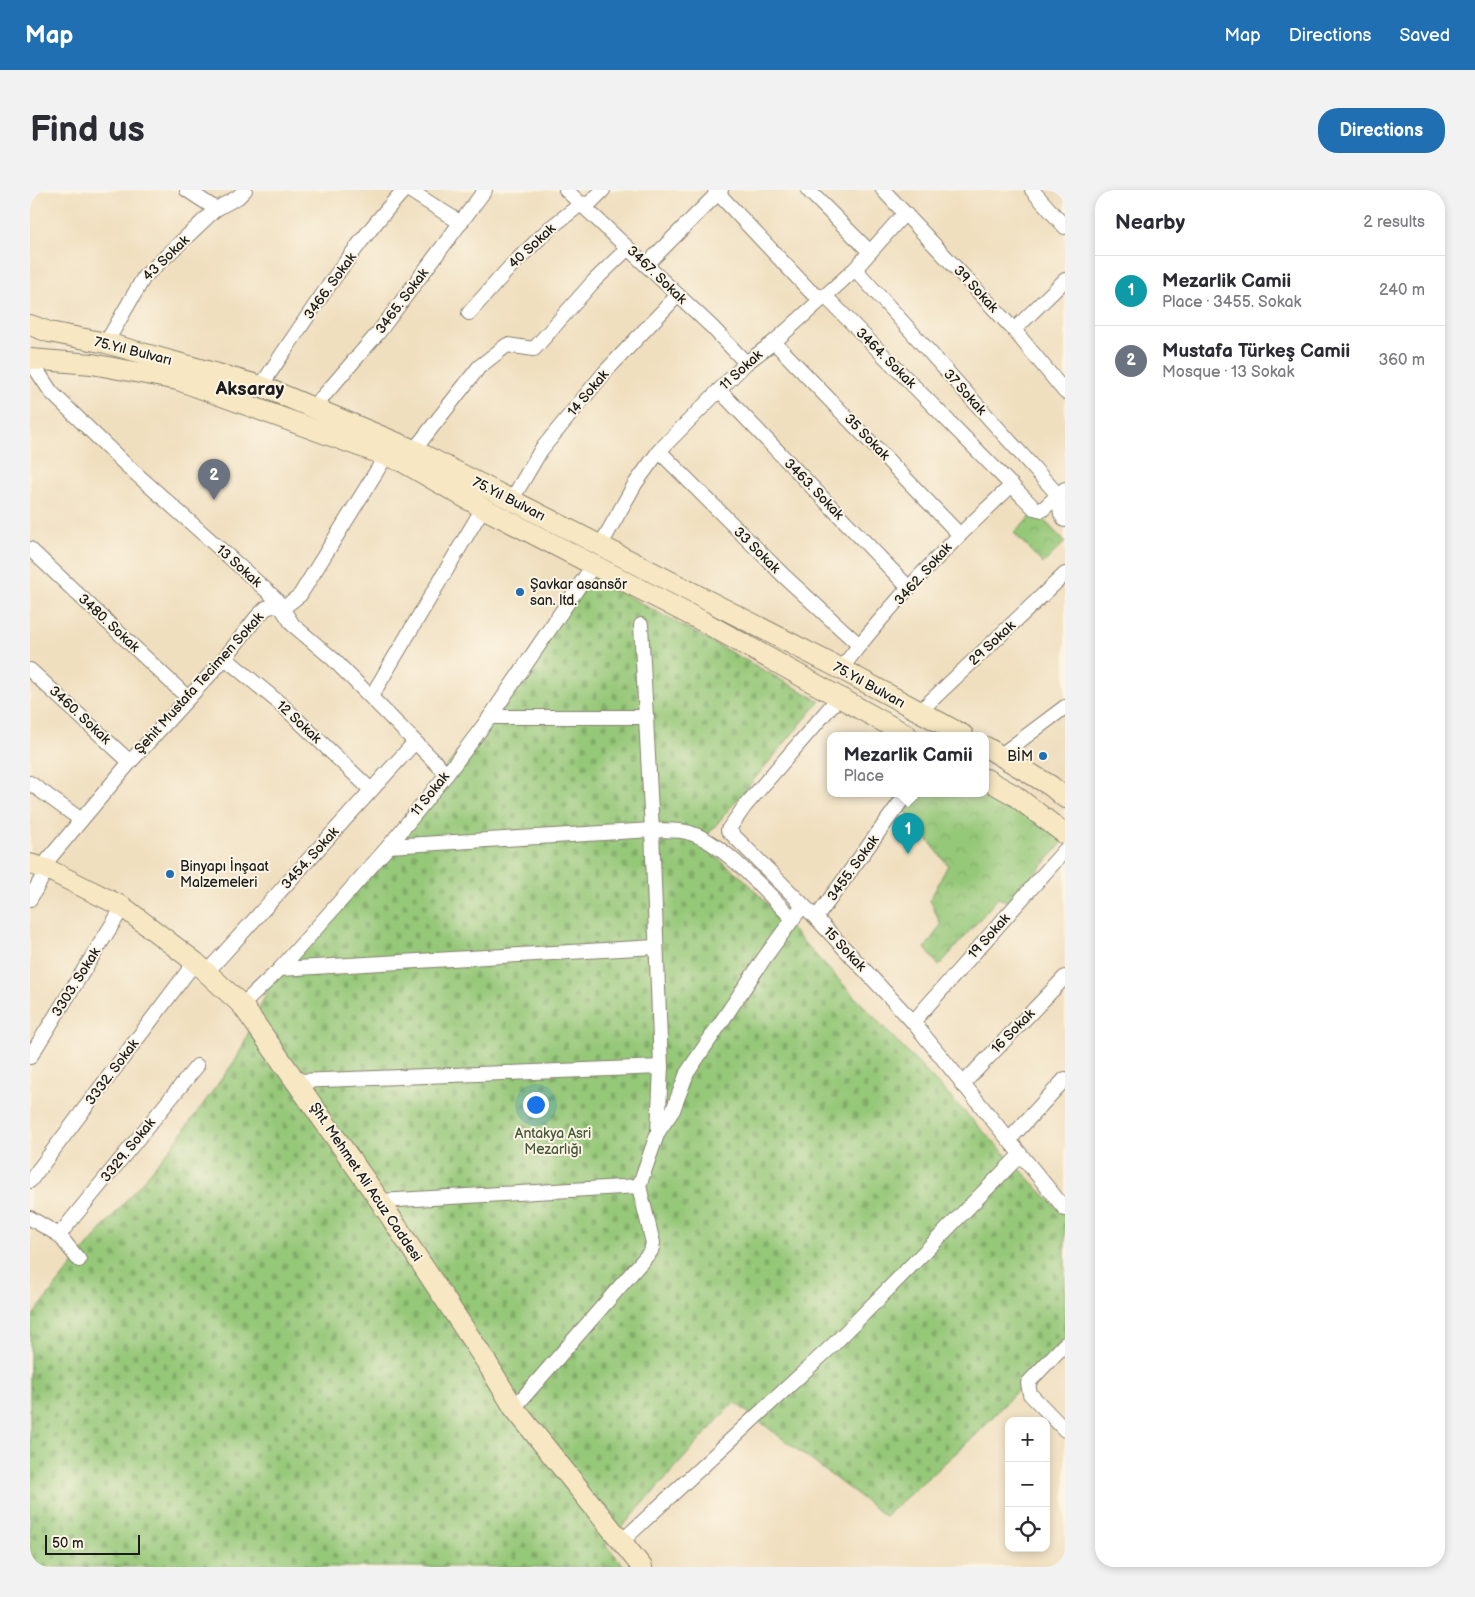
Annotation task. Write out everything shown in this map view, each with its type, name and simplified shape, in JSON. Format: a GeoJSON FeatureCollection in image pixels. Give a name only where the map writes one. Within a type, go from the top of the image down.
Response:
{"type":"FeatureCollection","features":[{"type":"Feature","properties":{"kind":"main road","name":"75.Yıl Bulvarı"},"geometry":{"type":"LineString","coordinates":[[30,325],[49,332],[106,343],[261,386],[414,450],[512,501],[694,616],[902,732]]}},
{"type":"Feature","properties":{"kind":"main road","name":"75.Yıl Bulvarı"},"geometry":{"type":"LineString","coordinates":[[30,359],[92,364],[178,380],[403,462],[483,508],[597,555],[841,669],[957,732]]}},
{"type":"Feature","properties":{"kind":"main road"},"geometry":{"type":"LineString","coordinates":[[993,751],[1052,786],[1065,798]]}},
{"type":"Feature","properties":{"kind":"main road"},"geometry":{"type":"LineString","coordinates":[[989,781],[1014,795],[1065,834]]}},
{"type":"Feature","properties":{"kind":"main road","name":"Şht. Mehmet Ali Acuz Caddesi"},"geometry":{"type":"LineString","coordinates":[[40,867],[123,907],[200,968],[242,1005],[298,1081],[380,1202],[487,1363],[514,1408],[642,1567]]}},
{"type":"Feature","properties":{"kind":"street"},"geometry":{"type":"LineString","coordinates":[[187,190],[216,209]]}},
{"type":"Feature","properties":{"kind":"street","name":"43 Sokak"},"geometry":{"type":"LineString","coordinates":[[106,343],[144,277],[216,209],[238,197],[245,190]]}},
{"type":"Feature","properties":{"kind":"street","name":"3466. Sokak"},"geometry":{"type":"LineString","coordinates":[[261,386],[305,320],[383,213],[404,190]]}},
{"type":"Feature","properties":{"kind":"street"},"geometry":{"type":"LineString","coordinates":[[409,190],[461,223]]}},
{"type":"Feature","properties":{"kind":"street","name":"3465. Sokak"},"geometry":{"type":"LineString","coordinates":[[313,408],[378,333],[485,190]]}},
{"type":"Feature","properties":{"kind":"street","name":"3467. Sokak"},"geometry":{"type":"LineString","coordinates":[[566,190],[729,344],[746,363]]}},
{"type":"Feature","properties":{"kind":"street","name":"40 Sokak"},"geometry":{"type":"LineString","coordinates":[[469,313],[510,267],[550,228],[581,204],[590,203],[603,190]]}},
{"type":"Feature","properties":{"kind":"street"},"geometry":{"type":"LineString","coordinates":[[808,190],[870,252]]}},
{"type":"Feature","properties":{"kind":"street","name":"39 Sokak"},"geometry":{"type":"LineString","coordinates":[[883,190],[1014,330],[1065,392]]}},
{"type":"Feature","properties":{"kind":"street"},"geometry":{"type":"LineString","coordinates":[[1032,190],[1063,221]]}},
{"type":"Feature","properties":{"kind":"street"},"geometry":{"type":"LineString","coordinates":[[646,265],[718,191]]}},
{"type":"Feature","properties":{"kind":"street","name":"3464. Sokak"},"geometry":{"type":"LineString","coordinates":[[718,191],[810,291],[818,296],[825,296],[1034,508],[1042,510],[1062,492]]}},
{"type":"Feature","properties":{"kind":"street","name":"11 Sokak"},"geometry":{"type":"LineString","coordinates":[[242,1005],[280,968],[389,846],[490,717],[597,555],[636,484],[659,451],[746,363],[774,342],[855,269],[905,213]]}},
{"type":"Feature","properties":{"kind":"street"},"geometry":{"type":"LineString","coordinates":[[414,450],[479,367],[507,345],[534,349],[594,281],[628,248]]}},
{"type":"Feature","properties":{"kind":"street","name":"37 Sokak"},"geometry":{"type":"LineString","coordinates":[[855,269],[1062,492],[1061,514],[1065,520]]}},
{"type":"Feature","properties":{"kind":"street"},"geometry":{"type":"LineString","coordinates":[[1014,330],[1065,280]]}},
{"type":"Feature","properties":{"kind":"street","name":"14 Sokak"},"geometry":{"type":"LineString","coordinates":[[512,501],[541,450],[605,372],[677,296]]}},
{"type":"Feature","properties":{"kind":"street","name":"35 Sokak"},"geometry":{"type":"LineString","coordinates":[[774,342],[959,534]]}},
{"type":"Feature","properties":{"kind":"street","name":"13 Sokak"},"geometry":{"type":"LineString","coordinates":[[30,359],[51,392],[124,463],[255,580],[279,604],[293,625],[332,659],[447,774]]}},
{"type":"Feature","properties":{"kind":"street","name":"3463. Sokak"},"geometry":{"type":"LineString","coordinates":[[719,390],[909,588]]}},
{"type":"Feature","properties":{"kind":"street","name":"33 Sokak"},"geometry":{"type":"LineString","coordinates":[[659,451],[784,576],[859,645]]}},
{"type":"Feature","properties":{"kind":"street","name":"Şehit Mustafa Tecimen Sokak"},"geometry":{"type":"LineString","coordinates":[[30,899],[40,867],[130,762],[225,658],[256,618],[266,608],[279,604],[287,605],[300,595],[386,456]]}},
{"type":"Feature","properties":{"kind":"street","name":"3462. Sokak"},"geometry":{"type":"LineString","coordinates":[[841,669],[859,645],[959,534],[1012,485]]}},
{"type":"Feature","properties":{"kind":"street"},"geometry":{"type":"LineString","coordinates":[[371,697],[483,508]]}},
{"type":"Feature","properties":{"kind":"street","name":"3480. Sokak"},"geometry":{"type":"LineString","coordinates":[[30,549],[188,697]]}},
{"type":"Feature","properties":{"kind":"street","name":"29 Sokak"},"geometry":{"type":"LineString","coordinates":[[918,712],[1065,574]]}},
{"type":"Feature","properties":{"kind":"street"},"geometry":{"type":"LineString","coordinates":[[641,625],[647,717],[661,1067],[658,1132]]}},
{"type":"Feature","properties":{"kind":"street","name":"12 Sokak"},"geometry":{"type":"LineString","coordinates":[[225,658],[283,706],[371,790]]}},
{"type":"Feature","properties":{"kind":"street","name":"3460. Sokak"},"geometry":{"type":"LineString","coordinates":[[30,670],[130,762]]}},
{"type":"Feature","properties":{"kind":"street","name":"15 Sokak"},"geometry":{"type":"LineString","coordinates":[[839,697],[744,806],[728,830],[816,918],[913,1022],[962,1085],[1065,1209]]}},
{"type":"Feature","properties":{"kind":"street"},"geometry":{"type":"LineString","coordinates":[[993,751],[1065,707]]}},
{"type":"Feature","properties":{"kind":"street"},"geometry":{"type":"LineString","coordinates":[[490,717],[647,717]]}},
{"type":"Feature","properties":{"kind":"street","name":"3454. Sokak"},"geometry":{"type":"LineString","coordinates":[[200,968],[414,743]]}},
{"type":"Feature","properties":{"kind":"street"},"geometry":{"type":"LineString","coordinates":[[30,783],[80,819]]}},
{"type":"Feature","properties":{"kind":"street","name":"3455. Sokak"},"geometry":{"type":"LineString","coordinates":[[816,918],[904,797]]}},
{"type":"Feature","properties":{"kind":"street"},"geometry":{"type":"LineString","coordinates":[[389,846],[652,830],[680,831],[705,839],[738,864],[793,918]]}},
{"type":"Feature","properties":{"kind":"street","name":"19 Sokak"},"geometry":{"type":"LineString","coordinates":[[913,1022],[1065,850]]}},
{"type":"Feature","properties":{"kind":"street"},"geometry":{"type":"LineString","coordinates":[[514,1408],[650,1251],[653,1243],[639,1186],[658,1132],[673,1110],[686,1073],[803,905]]}},
{"type":"Feature","properties":{"kind":"street","name":"3303. Sokak"},"geometry":{"type":"LineString","coordinates":[[30,1057],[123,907]]}},
{"type":"Feature","properties":{"kind":"street"},"geometry":{"type":"LineString","coordinates":[[280,968],[655,947]]}},
{"type":"Feature","properties":{"kind":"street","name":"3332. Sokak"},"geometry":{"type":"LineString","coordinates":[[30,1181],[200,968]]}},
{"type":"Feature","properties":{"kind":"street","name":"16 Sokak"},"geometry":{"type":"LineString","coordinates":[[962,1085],[1065,978]]}},
{"type":"Feature","properties":{"kind":"street","name":"3329. Sokak"},"geometry":{"type":"LineString","coordinates":[[59,1234],[197,1066]]}},
{"type":"Feature","properties":{"kind":"street"},"geometry":{"type":"LineString","coordinates":[[298,1081],[661,1067]]}},
{"type":"Feature","properties":{"kind":"street"},"geometry":{"type":"LineString","coordinates":[[1009,1140],[1065,1079]]}},
{"type":"Feature","properties":{"kind":"street"},"geometry":{"type":"LineString","coordinates":[[620,1542],[834,1344],[1020,1154]]}},
{"type":"Feature","properties":{"kind":"street"},"geometry":{"type":"LineString","coordinates":[[380,1202],[639,1186]]}},
{"type":"Feature","properties":{"kind":"street"},"geometry":{"type":"LineString","coordinates":[[30,1218],[59,1234],[79,1260]]}},
{"type":"Feature","properties":{"kind":"street"},"geometry":{"type":"LineString","coordinates":[[1065,1344],[1028,1383],[1030,1394],[1065,1430]]}},
{"type":"Feature","properties":{"kind":"green space"},"geometry":{"type":"Polygon","coordinates":[[[1036,512],[1065,542],[1043,564],[1014,533],[1036,512]]]}},
{"type":"Feature","properties":{"kind":"green space","name":"Antakya Asri Mezarlığı"},"geometry":{"type":"Polygon","coordinates":[[[593,577],[820,701],[700,844],[746,881],[1065,1216],[1065,1338],[978,1433],[885,1516],[734,1402],[606,1545],[625,1567],[30,1567],[30,1319],[86,1248],[173,1145],[237,1058],[269,987],[369,867],[593,577]]]}},
{"type":"Feature","properties":{"kind":"green space"},"geometry":{"type":"Polygon","coordinates":[[[989,790],[1064,841],[1010,902],[998,898],[939,966],[925,948],[941,925],[930,900],[948,865],[905,811],[914,797],[989,797],[989,790]]]}},
{"type":"Feature","properties":{"kind":"place","name":"Mustafa Türkeş Camii"},"geometry":{"type":"Point","coordinates":[214,500]}},
{"type":"Feature","properties":{"kind":"place","name":"Şavkar asansör san. ltd."},"geometry":{"type":"Point","coordinates":[520,592]}},
{"type":"Feature","properties":{"kind":"place","name":"BİM"},"geometry":{"type":"Point","coordinates":[1043,756]}},
{"type":"Feature","properties":{"kind":"place","name":"Mezarlik Camii"},"geometry":{"type":"Point","coordinates":[908,854]}},
{"type":"Feature","properties":{"kind":"place","name":"Binyapı İnşaat Malzemeleri"},"geometry":{"type":"Point","coordinates":[170,874]}},
{"type":"Feature","properties":{"kind":"district","name":"Aksaray"},"geometry":{"type":"Point","coordinates":[250,389]}}]}
